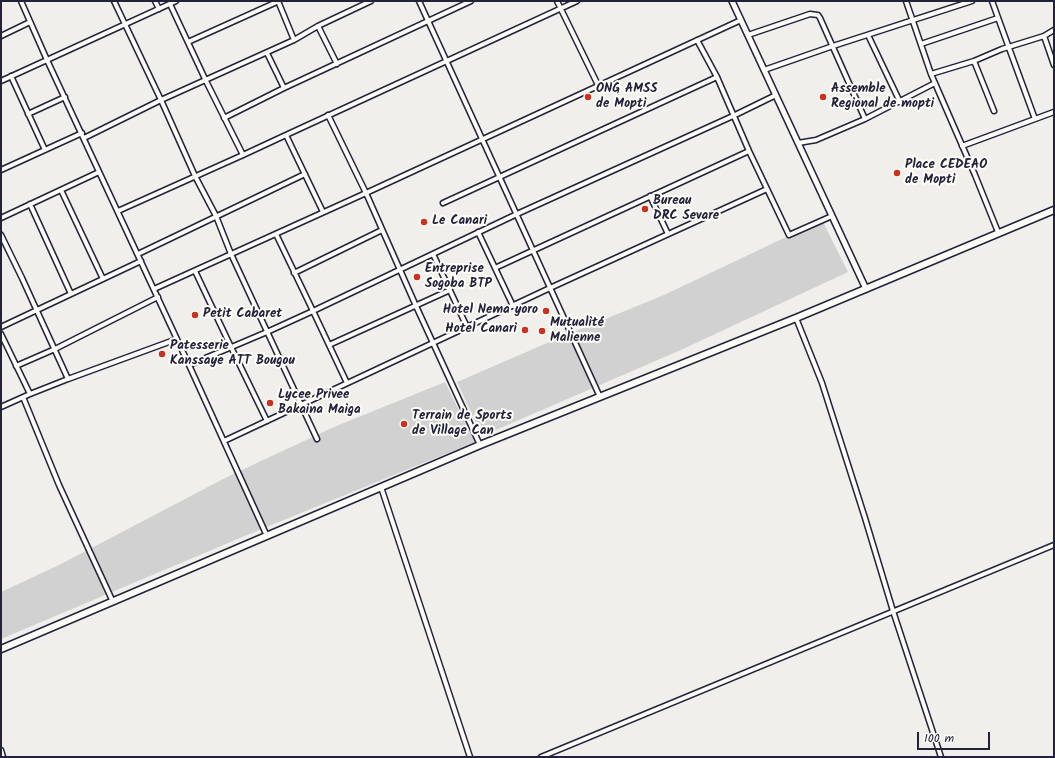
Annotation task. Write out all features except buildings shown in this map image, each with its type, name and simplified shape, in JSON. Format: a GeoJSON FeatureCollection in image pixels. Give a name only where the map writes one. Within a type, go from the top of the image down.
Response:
{"type":"FeatureCollection","features":[{"type":"Feature","properties":{"kind":"main road"},"geometry":{"type":"LineString","coordinates":[[1,649],[480,445],[796,318],[998,232],[1054,210]]}},
{"type":"Feature","properties":{"kind":"street"},"geometry":{"type":"LineString","coordinates":[[21,1],[267,536]]}},
{"type":"Feature","properties":{"kind":"street"},"geometry":{"type":"LineString","coordinates":[[114,1],[195,176],[216,216],[231,254],[317,439]]}},
{"type":"Feature","properties":{"kind":"street"},"geometry":{"type":"LineString","coordinates":[[155,1],[158,9]]}},
{"type":"Feature","properties":{"kind":"street"},"geometry":{"type":"LineString","coordinates":[[1,80],[176,1]]}},
{"type":"Feature","properties":{"kind":"street"},"geometry":{"type":"LineString","coordinates":[[188,42],[278,1],[294,40]]}},
{"type":"Feature","properties":{"kind":"street"},"geometry":{"type":"LineString","coordinates":[[84,138],[161,100],[267,53],[318,26],[371,1]]}},
{"type":"Feature","properties":{"kind":"street"},"geometry":{"type":"LineString","coordinates":[[419,1],[600,397]]}},
{"type":"Feature","properties":{"kind":"street"},"geometry":{"type":"LineString","coordinates":[[224,118],[284,88],[471,1]]}},
{"type":"Feature","properties":{"kind":"street"},"geometry":{"type":"LineString","coordinates":[[557,1],[598,85]]}},
{"type":"Feature","properties":{"kind":"street"},"geometry":{"type":"LineString","coordinates":[[118,211],[243,156],[328,115],[577,1]]}},
{"type":"Feature","properties":{"kind":"street"},"geometry":{"type":"LineString","coordinates":[[732,1],[866,289]]}},
{"type":"Feature","properties":{"kind":"street"},"geometry":{"type":"LineString","coordinates":[[906,1],[931,74],[998,232]]}},
{"type":"Feature","properties":{"kind":"street"},"geometry":{"type":"LineString","coordinates":[[764,70],[972,1]]}},
{"type":"Feature","properties":{"kind":"street"},"geometry":{"type":"LineString","coordinates":[[992,1],[1035,119]]}},
{"type":"Feature","properties":{"kind":"street"},"geometry":{"type":"LineString","coordinates":[[170,4],[243,156]]}},
{"type":"Feature","properties":{"kind":"street"},"geometry":{"type":"LineString","coordinates":[[748,35],[810,14],[818,15],[865,119]]}},
{"type":"Feature","properties":{"kind":"street"},"geometry":{"type":"LineString","coordinates":[[921,44],[998,18]]}},
{"type":"Feature","properties":{"kind":"street"},"geometry":{"type":"LineString","coordinates":[[154,289],[741,20]]}},
{"type":"Feature","properties":{"kind":"street"},"geometry":{"type":"LineString","coordinates":[[1,36],[30,22]]}},
{"type":"Feature","properties":{"kind":"street"},"geometry":{"type":"LineString","coordinates":[[318,26],[337,64]]}},
{"type":"Feature","properties":{"kind":"street"},"geometry":{"type":"LineString","coordinates":[[931,74],[974,61],[1044,36],[1054,30]]}},
{"type":"Feature","properties":{"kind":"street"},"geometry":{"type":"LineString","coordinates":[[868,35],[900,102]]}},
{"type":"Feature","properties":{"kind":"street"},"geometry":{"type":"LineString","coordinates":[[1044,36],[1054,65]]}},
{"type":"Feature","properties":{"kind":"street"},"geometry":{"type":"LineString","coordinates":[[697,40],[717,77],[733,116],[788,235],[832,216]]}},
{"type":"Feature","properties":{"kind":"street"},"geometry":{"type":"LineString","coordinates":[[267,53],[284,88]]}},
{"type":"Feature","properties":{"kind":"street"},"geometry":{"type":"LineString","coordinates":[[974,61],[994,111]]}},
{"type":"Feature","properties":{"kind":"street"},"geometry":{"type":"LineString","coordinates":[[10,76],[45,150]]}},
{"type":"Feature","properties":{"kind":"street"},"geometry":{"type":"LineString","coordinates":[[443,203],[717,77]]}},
{"type":"Feature","properties":{"kind":"street"},"geometry":{"type":"LineString","coordinates":[[798,143],[816,140],[865,119],[935,83]]}},
{"type":"Feature","properties":{"kind":"street"},"geometry":{"type":"LineString","coordinates":[[189,365],[313,311],[478,232],[733,116],[776,94]]}},
{"type":"Feature","properties":{"kind":"street"},"geometry":{"type":"LineString","coordinates":[[28,114],[65,97]]}},
{"type":"Feature","properties":{"kind":"street"},"geometry":{"type":"LineString","coordinates":[[962,146],[1054,112]]}},
{"type":"Feature","properties":{"kind":"street"},"geometry":{"type":"LineString","coordinates":[[328,115],[366,193],[480,445]]}},
{"type":"Feature","properties":{"kind":"street"},"geometry":{"type":"LineString","coordinates":[[1,170],[82,133]]}},
{"type":"Feature","properties":{"kind":"street"},"geometry":{"type":"LineString","coordinates":[[286,135],[323,212]]}},
{"type":"Feature","properties":{"kind":"street"},"geometry":{"type":"LineString","coordinates":[[495,268],[749,151]]}},
{"type":"Feature","properties":{"kind":"street"},"geometry":{"type":"LineString","coordinates":[[1,218],[99,172]]}},
{"type":"Feature","properties":{"kind":"street"},"geometry":{"type":"LineString","coordinates":[[138,254],[305,174]]}},
{"type":"Feature","properties":{"kind":"street"},"geometry":{"type":"LineString","coordinates":[[224,441],[550,288],[767,189]]}},
{"type":"Feature","properties":{"kind":"street"},"geometry":{"type":"LineString","coordinates":[[60,190],[103,279]]}},
{"type":"Feature","properties":{"kind":"street"},"geometry":{"type":"LineString","coordinates":[[650,196],[668,234]]}},
{"type":"Feature","properties":{"kind":"street"},"geometry":{"type":"LineString","coordinates":[[30,204],[71,294]]}},
{"type":"Feature","properties":{"kind":"street"},"geometry":{"type":"LineString","coordinates":[[294,273],[382,230]]}},
{"type":"Feature","properties":{"kind":"street"},"geometry":{"type":"LineString","coordinates":[[478,232],[512,306]]}},
{"type":"Feature","properties":{"kind":"street"},"geometry":{"type":"LineString","coordinates":[[276,234],[347,383]]}},
{"type":"Feature","properties":{"kind":"street"},"geometry":{"type":"LineString","coordinates":[[1,236],[37,310],[68,379]]}},
{"type":"Feature","properties":{"kind":"street"},"geometry":{"type":"LineString","coordinates":[[433,254],[468,327]]}},
{"type":"Feature","properties":{"kind":"street"},"geometry":{"type":"LineString","coordinates":[[1,327],[141,261]]}},
{"type":"Feature","properties":{"kind":"street"},"geometry":{"type":"LineString","coordinates":[[195,271],[267,420]]}},
{"type":"Feature","properties":{"kind":"street"},"geometry":{"type":"LineString","coordinates":[[329,345],[450,290]]}},
{"type":"Feature","properties":{"kind":"street"},"geometry":{"type":"LineString","coordinates":[[16,366],[55,349],[158,297]]}},
{"type":"Feature","properties":{"kind":"street"},"geometry":{"type":"LineString","coordinates":[[796,318],[822,383],[893,611],[941,757]]}},
{"type":"Feature","properties":{"kind":"street"},"geometry":{"type":"LineString","coordinates":[[1,334],[30,394]]}},
{"type":"Feature","properties":{"kind":"street"},"geometry":{"type":"LineString","coordinates":[[1,407],[68,379],[177,339]]}},
{"type":"Feature","properties":{"kind":"street"},"geometry":{"type":"LineString","coordinates":[[23,397],[58,485],[113,602]]}},
{"type":"Feature","properties":{"kind":"street"},"geometry":{"type":"LineString","coordinates":[[381,487],[470,757]]}},
{"type":"Feature","properties":{"kind":"street"},"geometry":{"type":"LineString","coordinates":[[541,757],[893,611],[1004,567],[1054,545]]}},
{"type":"Feature","properties":{"kind":"street"},"geometry":{"type":"LineString","coordinates":[[1,750],[3,757]]}},
{"type":"Feature","properties":{"kind":"shaded area"},"geometry":{"type":"Polygon","coordinates":[[[822,220],[848,272],[683,349],[482,436],[457,382],[664,295],[822,220]]]}},
{"type":"Feature","properties":{"kind":"shaded area"},"geometry":{"type":"Polygon","coordinates":[[[445,382],[475,442],[247,535],[1,639],[1,592],[59,565],[229,476],[334,427],[445,382]]]}},
{"type":"Feature","properties":{"kind":"place","name":"ONG AMSS de Mopti"},"geometry":{"type":"Point","coordinates":[588,97]}},
{"type":"Feature","properties":{"kind":"place","name":"Assemble Regional de mopti"},"geometry":{"type":"Point","coordinates":[823,97]}},
{"type":"Feature","properties":{"kind":"place","name":"Place CEDEAO de Mopti"},"geometry":{"type":"Point","coordinates":[897,173]}},
{"type":"Feature","properties":{"kind":"place","name":"Bureau DRC Sevare"},"geometry":{"type":"Point","coordinates":[645,209]}},
{"type":"Feature","properties":{"kind":"place","name":"Le Canari"},"geometry":{"type":"Point","coordinates":[424,222]}},
{"type":"Feature","properties":{"kind":"place","name":"Entreprise Sogoba BTP"},"geometry":{"type":"Point","coordinates":[417,277]}},
{"type":"Feature","properties":{"kind":"place","name":"Hotel Nema yoro"},"geometry":{"type":"Point","coordinates":[546,311]}},
{"type":"Feature","properties":{"kind":"place","name":"Petit Cabaret"},"geometry":{"type":"Point","coordinates":[195,315]}},
{"type":"Feature","properties":{"kind":"place","name":"Hotel Canari"},"geometry":{"type":"Point","coordinates":[525,330]}},
{"type":"Feature","properties":{"kind":"place","name":"Mutualité Malienne"},"geometry":{"type":"Point","coordinates":[542,331]}},
{"type":"Feature","properties":{"kind":"place","name":"Patesserie Kanssaye ATT Bougou"},"geometry":{"type":"Point","coordinates":[162,354]}},
{"type":"Feature","properties":{"kind":"place","name":"Lycee Privee Bakaina Maiga"},"geometry":{"type":"Point","coordinates":[270,403]}},
{"type":"Feature","properties":{"kind":"place","name":"Terrain de Sports de Village Can"},"geometry":{"type":"Point","coordinates":[404,424]}}]}
